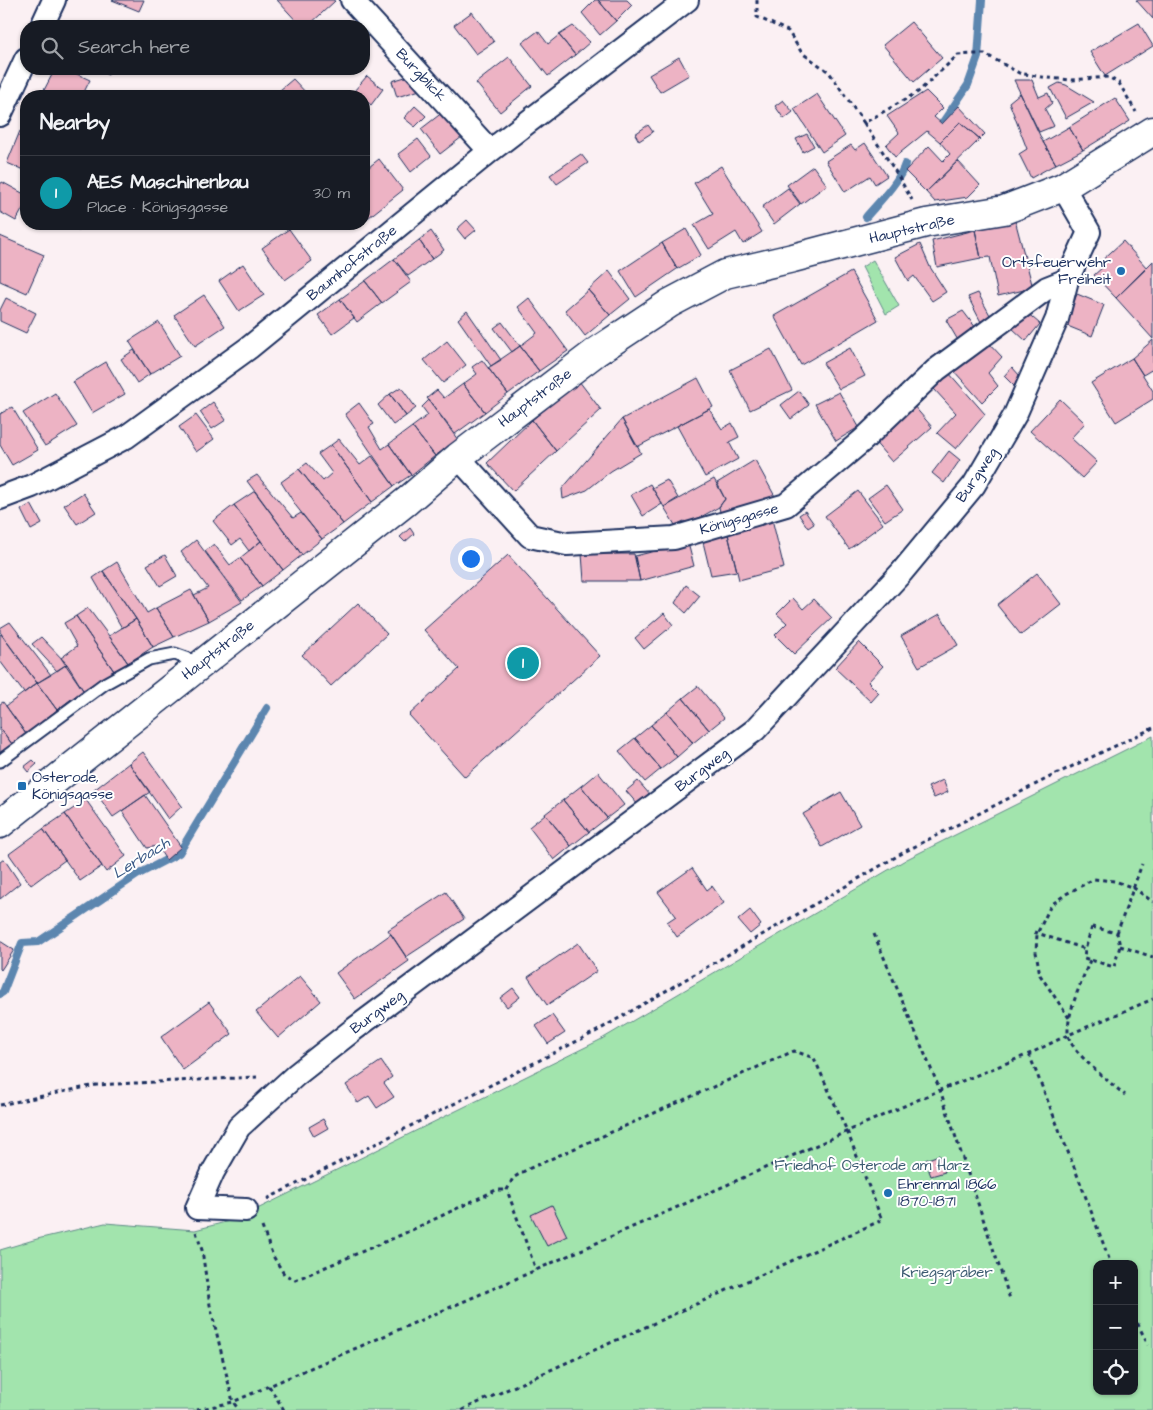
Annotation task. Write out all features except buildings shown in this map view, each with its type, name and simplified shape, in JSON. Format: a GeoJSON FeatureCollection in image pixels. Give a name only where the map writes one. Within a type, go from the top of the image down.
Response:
{"type":"FeatureCollection","features":[{"type":"Feature","properties":{"kind":"street"},"geometry":{"type":"LineString","coordinates":[[45,20],[54,0]]}},
{"type":"Feature","properties":{"kind":"street","name":"Burgblick"},"geometry":{"type":"LineString","coordinates":[[352,0],[490,151]]}},
{"type":"Feature","properties":{"kind":"street","name":"Baumhofstraße"},"geometry":{"type":"LineString","coordinates":[[0,498],[32,486],[126,436],[250,347],[490,151],[687,0]]}},
{"type":"Feature","properties":{"kind":"street"},"geometry":{"type":"LineString","coordinates":[[0,115],[20,72]]}},
{"type":"Feature","properties":{"kind":"street","name":"Hauptstraße"},"geometry":{"type":"LineString","coordinates":[[0,824],[407,501],[458,457],[596,352],[670,302],[725,274],[926,223],[1004,210],[1064,187],[1151,132]]}},
{"type":"Feature","properties":{"kind":"street","name":"Burgweg"},"geometry":{"type":"LineString","coordinates":[[197,1208],[213,1172],[239,1127],[296,1076],[353,1030],[755,730],[901,573],[974,485],[1015,415],[1057,319],[1067,280],[1089,232],[1064,187]]}},
{"type":"Feature","properties":{"kind":"street","name":"Königsgasse"},"geometry":{"type":"LineString","coordinates":[[458,457],[530,536],[567,544],[674,538],[786,505],[863,440],[936,370],[1047,288],[1067,280]]}},
{"type":"Feature","properties":{"kind":"street"},"geometry":{"type":"LineString","coordinates":[[197,1208],[246,1210]]}},
{"type":"Feature","properties":{"kind":"lane"},"geometry":{"type":"LineString","coordinates":[[0,761],[104,684],[150,659],[175,654],[201,663]]}},
{"type":"Feature","properties":{"kind":"path"},"geometry":{"type":"LineString","coordinates":[[756,0],[757,17],[788,31],[802,53],[829,72],[905,188]]}},
{"type":"Feature","properties":{"kind":"path"},"geometry":{"type":"LineString","coordinates":[[864,123],[918,92],[958,55],[985,54],[1019,72],[1028,74],[1072,80],[1108,77],[1119,83],[1151,132]]}},
{"type":"Feature","properties":{"kind":"path"},"geometry":{"type":"LineString","coordinates":[[507,1190],[496,1190],[401,1235],[295,1280],[284,1274],[273,1256],[260,1224],[246,1210],[597,1031],[906,851],[1056,774],[1153,728]]}},
{"type":"Feature","properties":{"kind":"path"},"geometry":{"type":"LineString","coordinates":[[1117,933],[1092,927],[1084,958],[1114,967],[1120,946],[1117,933],[1142,864]]}},
{"type":"Feature","properties":{"kind":"path"},"geometry":{"type":"LineString","coordinates":[[1069,1018],[1040,975],[1036,952],[1036,933],[1051,906],[1066,894],[1094,880],[1115,881],[1134,888],[1153,902]]}},
{"type":"Feature","properties":{"kind":"path"},"geometry":{"type":"LineString","coordinates":[[1036,933],[1085,949]]}},
{"type":"Feature","properties":{"kind":"path"},"geometry":{"type":"LineString","coordinates":[[874,934],[940,1090],[1010,1299]]}},
{"type":"Feature","properties":{"kind":"path"},"geometry":{"type":"LineString","coordinates":[[1120,946],[1153,957]]}},
{"type":"Feature","properties":{"kind":"path"},"geometry":{"type":"LineString","coordinates":[[1090,960],[1069,1018],[1068,1035],[1077,1053],[1125,1095]]}},
{"type":"Feature","properties":{"kind":"path"},"geometry":{"type":"LineString","coordinates":[[197,1410],[233,1402],[536,1270],[940,1090],[1029,1054],[1068,1035],[1153,999]]}},
{"type":"Feature","properties":{"kind":"path"},"geometry":{"type":"LineString","coordinates":[[462,1410],[882,1220],[847,1131],[814,1058],[794,1051],[526,1170],[513,1178],[507,1190],[536,1270]]}},
{"type":"Feature","properties":{"kind":"path"},"geometry":{"type":"LineString","coordinates":[[1029,1054],[1109,1260]]}},
{"type":"Feature","properties":{"kind":"path"},"geometry":{"type":"LineString","coordinates":[[0,1105],[96,1085],[296,1076]]}},
{"type":"Feature","properties":{"kind":"path"},"geometry":{"type":"LineString","coordinates":[[197,1208],[195,1230],[202,1250],[210,1305],[233,1402],[239,1410]]}},
{"type":"Feature","properties":{"kind":"path"},"geometry":{"type":"LineString","coordinates":[[1138,1324],[1148,1345]]}},
{"type":"Feature","properties":{"kind":"path"},"geometry":{"type":"LineString","coordinates":[[269,1386],[284,1410]]}},
{"type":"Feature","properties":{"kind":"green space"},"geometry":{"type":"Polygon","coordinates":[[[873,260],[899,306],[886,314],[862,267],[873,260]]]}},
{"type":"Feature","properties":{"kind":"green space","name":"Friedhof Osterode am Harz"},"geometry":{"type":"Polygon","coordinates":[[[1153,736],[1153,1410],[0,1410],[0,1250],[105,1223],[195,1230],[237,1219],[600,1040],[907,859],[1153,736]]]}},
{"type":"Feature","properties":{"kind":"waterway","name":"Lerbach"},"geometry":{"type":"LineString","coordinates":[[943,122],[968,85],[978,57],[982,0]]}},
{"type":"Feature","properties":{"kind":"waterway","name":"Lerbach"},"geometry":{"type":"LineString","coordinates":[[866,217],[894,185],[905,164]]}},
{"type":"Feature","properties":{"kind":"waterway","name":"Lerbach"},"geometry":{"type":"LineString","coordinates":[[0,994],[3,992],[22,943],[38,942],[137,875],[179,853],[267,708]]}},
{"type":"Feature","properties":{"kind":"place","name":"Ortsfeuerwehr Freiheit"},"geometry":{"type":"Point","coordinates":[1121,271]}},
{"type":"Feature","properties":{"kind":"place","name":"AES Maschinenbau"},"geometry":{"type":"Point","coordinates":[523,663]}},
{"type":"Feature","properties":{"kind":"place","name":"Osterode, Königsgasse"},"geometry":{"type":"Point","coordinates":[22,786]}},
{"type":"Feature","properties":{"kind":"place","name":"Ehrenmal 1866 1870-1871"},"geometry":{"type":"Point","coordinates":[888,1193]}},
{"type":"Feature","properties":{"kind":"park label","name":"Kriegsgräber"},"geometry":{"type":"Point","coordinates":[947,1272]}}]}
